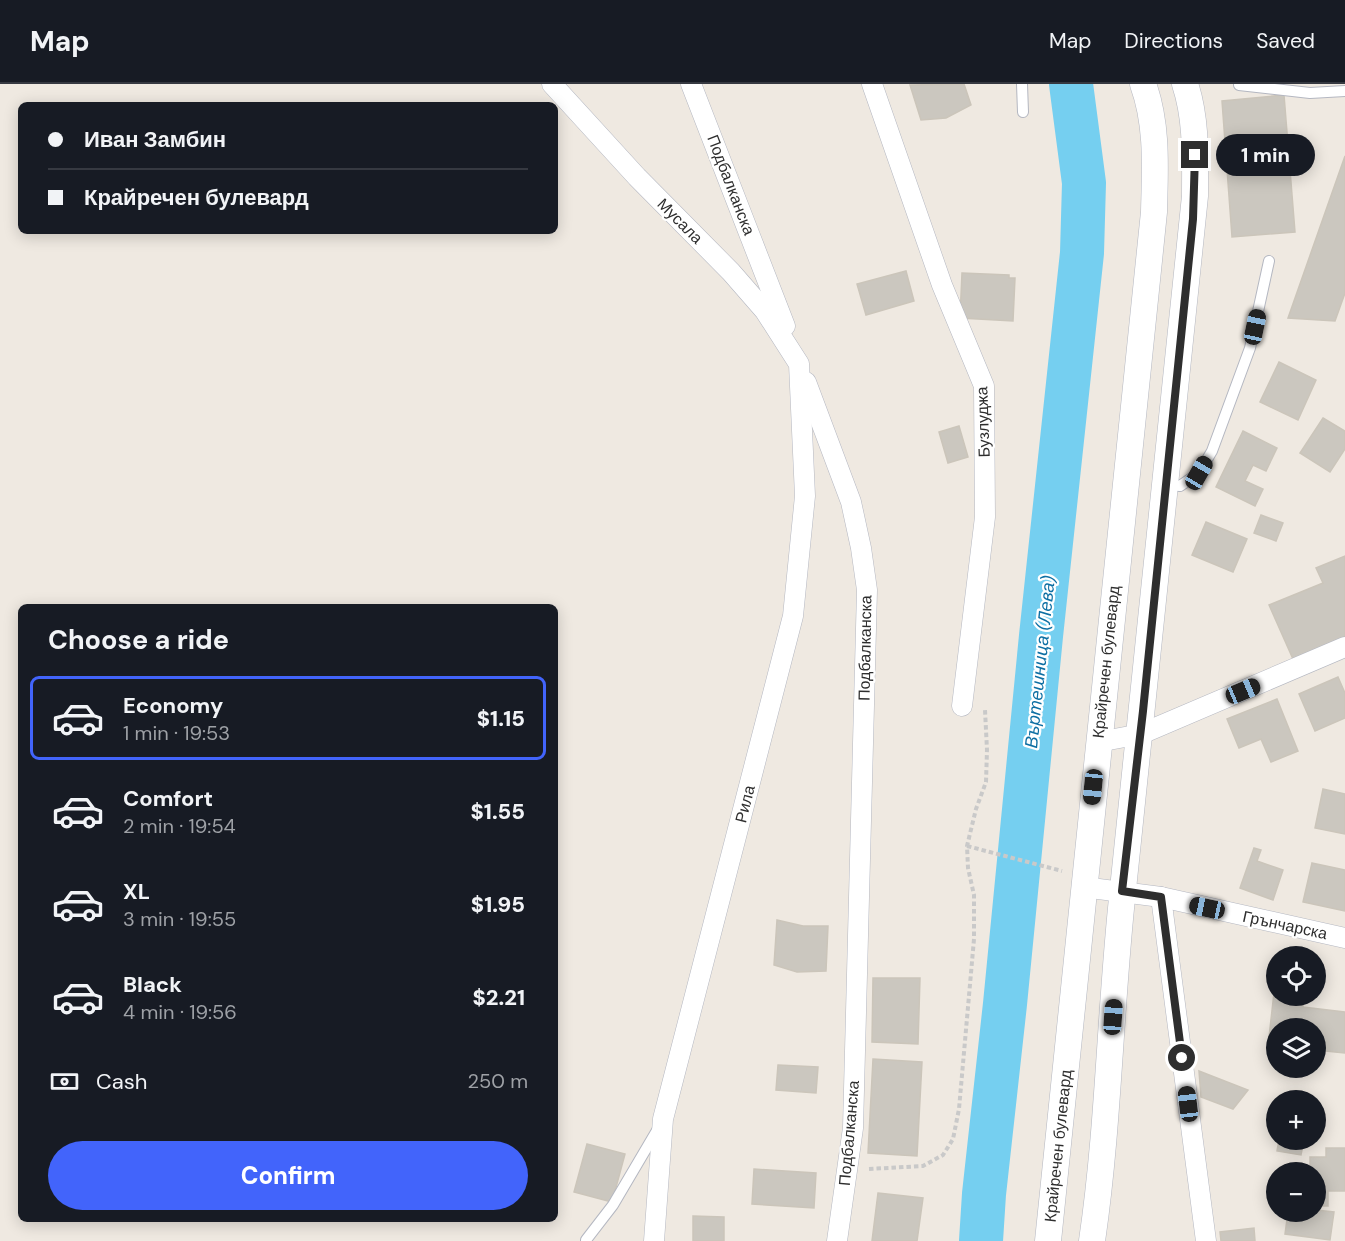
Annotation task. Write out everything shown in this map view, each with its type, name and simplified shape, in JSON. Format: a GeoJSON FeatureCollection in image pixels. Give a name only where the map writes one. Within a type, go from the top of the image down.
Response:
{"type":"FeatureCollection","features":[{"type":"Feature","properties":{"kind":"street","name":"Мусала"},"geometry":{"type":"LineString","coordinates":[[552,84],[637,177],[731,272],[765,311],[799,364]]}},
{"type":"Feature","properties":{"kind":"street","name":"Подбалканска"},"geometry":{"type":"LineString","coordinates":[[691,84],[851,502],[867,590],[853,1128],[837,1241]]}},
{"type":"Feature","properties":{"kind":"street","name":"Бузлуджа"},"geometry":{"type":"LineString","coordinates":[[873,84],[942,285],[984,386],[985,517],[962,706]]}},
{"type":"Feature","properties":{"kind":"street","name":"Крайречен булевард"},"geometry":{"type":"LineString","coordinates":[[1048,1241],[1083,882],[1154,212],[1156,147],[1148,98],[1143,84]]}},
{"type":"Feature","properties":{"kind":"street"},"geometry":{"type":"LineString","coordinates":[[1092,1241],[1110,1059],[1122,891],[1141,734],[1195,196],[1192,115],[1185,84]]}},
{"type":"Feature","properties":{"kind":"street","name":"Рила"},"geometry":{"type":"LineString","coordinates":[[654,1241],[663,1119],[793,615],[806,496],[799,364]]}},
{"type":"Feature","properties":{"kind":"street"},"geometry":{"type":"LineString","coordinates":[[1098,742],[1141,734],[1345,647]]}},
{"type":"Feature","properties":{"kind":"street","name":"Грънчарска"},"geometry":{"type":"LineString","coordinates":[[1083,882],[1345,938]]}},
{"type":"Feature","properties":{"kind":"street"},"geometry":{"type":"LineString","coordinates":[[1161,897],[1206,1241]]}},
{"type":"Feature","properties":{"kind":"lane"},"geometry":{"type":"LineString","coordinates":[[1022,84],[1023,112]]}},
{"type":"Feature","properties":{"kind":"lane"},"geometry":{"type":"LineString","coordinates":[[1239,85],[1310,93],[1345,91]]}},
{"type":"Feature","properties":{"kind":"lane"},"geometry":{"type":"LineString","coordinates":[[1166,485],[1180,486],[1199,473],[1212,451],[1250,348],[1269,261]]}},
{"type":"Feature","properties":{"kind":"lane"},"geometry":{"type":"LineString","coordinates":[[586,1240],[613,1205],[663,1119]]}},
{"type":"Feature","properties":{"kind":"path"},"geometry":{"type":"LineString","coordinates":[[847,1167],[876,1170],[923,1166],[943,1155],[953,1139],[959,1109],[974,939],[974,895],[968,868],[967,846],[976,809],[986,782],[985,709]]}},
{"type":"Feature","properties":{"kind":"path"},"geometry":{"type":"LineString","coordinates":[[967,846],[1083,882]]}},
{"type":"Feature","properties":{"kind":"building"},"geometry":{"type":"Polygon","coordinates":[[[964,84],[971,105],[946,118],[921,120],[910,85],[964,84]]]}},
{"type":"Feature","properties":{"kind":"building"},"geometry":{"type":"Polygon","coordinates":[[[1284,95],[1295,232],[1232,237],[1222,101],[1284,95]]]}},
{"type":"Feature","properties":{"kind":"building"},"geometry":{"type":"Polygon","coordinates":[[[1345,156],[1345,293],[1335,321],[1288,318],[1345,156]]]}},
{"type":"Feature","properties":{"kind":"building"},"geometry":{"type":"Polygon","coordinates":[[[906,271],[914,301],[866,315],[857,284],[906,271]]]}},
{"type":"Feature","properties":{"kind":"building"},"geometry":{"type":"Polygon","coordinates":[[[962,273],[1009,275],[1009,278],[1015,278],[1013,321],[960,318],[962,273]]]}},
{"type":"Feature","properties":{"kind":"building"},"geometry":{"type":"Polygon","coordinates":[[[1279,362],[1316,380],[1298,420],[1260,402],[1279,362]]]}},
{"type":"Feature","properties":{"kind":"building"},"geometry":{"type":"Polygon","coordinates":[[[1323,418],[1345,431],[1345,449],[1330,472],[1300,453],[1323,418]]]}},
{"type":"Feature","properties":{"kind":"building"},"geometry":{"type":"Polygon","coordinates":[[[959,426],[968,457],[948,463],[939,432],[959,426]]]}},
{"type":"Feature","properties":{"kind":"building"},"geometry":{"type":"Polygon","coordinates":[[[1243,431],[1277,448],[1266,471],[1253,465],[1245,481],[1263,489],[1255,506],[1216,487],[1243,431]]]}},
{"type":"Feature","properties":{"kind":"building"},"geometry":{"type":"Polygon","coordinates":[[[1261,515],[1283,523],[1276,541],[1254,533],[1261,515]]]}},
{"type":"Feature","properties":{"kind":"building"},"geometry":{"type":"Polygon","coordinates":[[[1206,522],[1247,539],[1233,572],[1192,555],[1206,522]]]}},
{"type":"Feature","properties":{"kind":"building"},"geometry":{"type":"Polygon","coordinates":[[[1345,556],[1345,637],[1293,659],[1269,605],[1323,583],[1316,568],[1345,556]]]}},
{"type":"Feature","properties":{"kind":"building"},"geometry":{"type":"Polygon","coordinates":[[[1338,677],[1345,693],[1345,718],[1315,731],[1299,694],[1338,677]]]}},
{"type":"Feature","properties":{"kind":"building"},"geometry":{"type":"Polygon","coordinates":[[[1277,699],[1298,751],[1271,762],[1261,739],[1239,748],[1227,719],[1277,699]]]}},
{"type":"Feature","properties":{"kind":"building"},"geometry":{"type":"Polygon","coordinates":[[[1323,789],[1345,794],[1345,834],[1315,828],[1323,789]]]}},
{"type":"Feature","properties":{"kind":"building"},"geometry":{"type":"Polygon","coordinates":[[[1254,848],[1261,850],[1257,861],[1283,870],[1273,900],[1240,888],[1254,848]]]}},
{"type":"Feature","properties":{"kind":"building"},"geometry":{"type":"Polygon","coordinates":[[[1312,863],[1345,870],[1345,911],[1303,902],[1312,863]]]}},
{"type":"Feature","properties":{"kind":"building"},"geometry":{"type":"Polygon","coordinates":[[[777,920],[803,926],[828,926],[826,971],[797,972],[774,965],[777,920]]]}},
{"type":"Feature","properties":{"kind":"building"},"geometry":{"type":"Polygon","coordinates":[[[873,978],[920,978],[918,1044],[872,1042],[873,978]]]}},
{"type":"Feature","properties":{"kind":"building"},"geometry":{"type":"Polygon","coordinates":[[[1273,1006],[1303,1006],[1345,1012],[1345,1053],[1326,1051],[1326,1018],[1271,1018],[1273,1006]]]}},
{"type":"Feature","properties":{"kind":"building"},"geometry":{"type":"Polygon","coordinates":[[[873,1059],[922,1062],[917,1156],[868,1153],[873,1059]]]}},
{"type":"Feature","properties":{"kind":"building"},"geometry":{"type":"Polygon","coordinates":[[[778,1065],[818,1067],[816,1093],[776,1090],[778,1065]]]}},
{"type":"Feature","properties":{"kind":"building"},"geometry":{"type":"Polygon","coordinates":[[[1199,1071],[1248,1090],[1233,1109],[1201,1097],[1199,1071]]]}},
{"type":"Feature","properties":{"kind":"building"},"geometry":{"type":"Polygon","coordinates":[[[587,1144],[625,1154],[612,1202],[574,1192],[587,1144]]]}},
{"type":"Feature","properties":{"kind":"building"},"geometry":{"type":"Polygon","coordinates":[[[1326,1148],[1345,1148],[1345,1191],[1328,1191],[1328,1206],[1326,1206],[1326,1162],[1310,1162],[1310,1157],[1326,1157],[1326,1148]]]}},
{"type":"Feature","properties":{"kind":"building"},"geometry":{"type":"Polygon","coordinates":[[[1277,1150],[1302,1150],[1301,1155],[1277,1150]]]}},
{"type":"Feature","properties":{"kind":"building"},"geometry":{"type":"Polygon","coordinates":[[[754,1169],[816,1173],[814,1208],[752,1204],[754,1169]]]}},
{"type":"Feature","properties":{"kind":"building"},"geometry":{"type":"Polygon","coordinates":[[[878,1193],[923,1198],[917,1241],[872,1241],[878,1193]]]}},
{"type":"Feature","properties":{"kind":"building"},"geometry":{"type":"Polygon","coordinates":[[[1326,1211],[1334,1212],[1330,1240],[1285,1234],[1287,1222],[1326,1222],[1326,1211]]]}},
{"type":"Feature","properties":{"kind":"building"},"geometry":{"type":"Polygon","coordinates":[[[693,1216],[724,1217],[724,1241],[693,1241],[693,1216]]]}},
{"type":"Feature","properties":{"kind":"building"},"geometry":{"type":"Polygon","coordinates":[[[1254,1228],[1255,1241],[1221,1241],[1220,1232],[1254,1228]]]}},
{"type":"Feature","properties":{"kind":"waterway","name":"Въртешница (Лева)"},"geometry":{"type":"LineString","coordinates":[[981,1241],[1041,636],[1082,253],[1084,183],[1071,84]]}},
{"type":"Feature","properties":{"kind":"route"},"geometry":{"type":"LineString","coordinates":[[1182,1058],[1161,897],[1122,891],[1143,711],[1193,219],[1195,155]]}}]}
